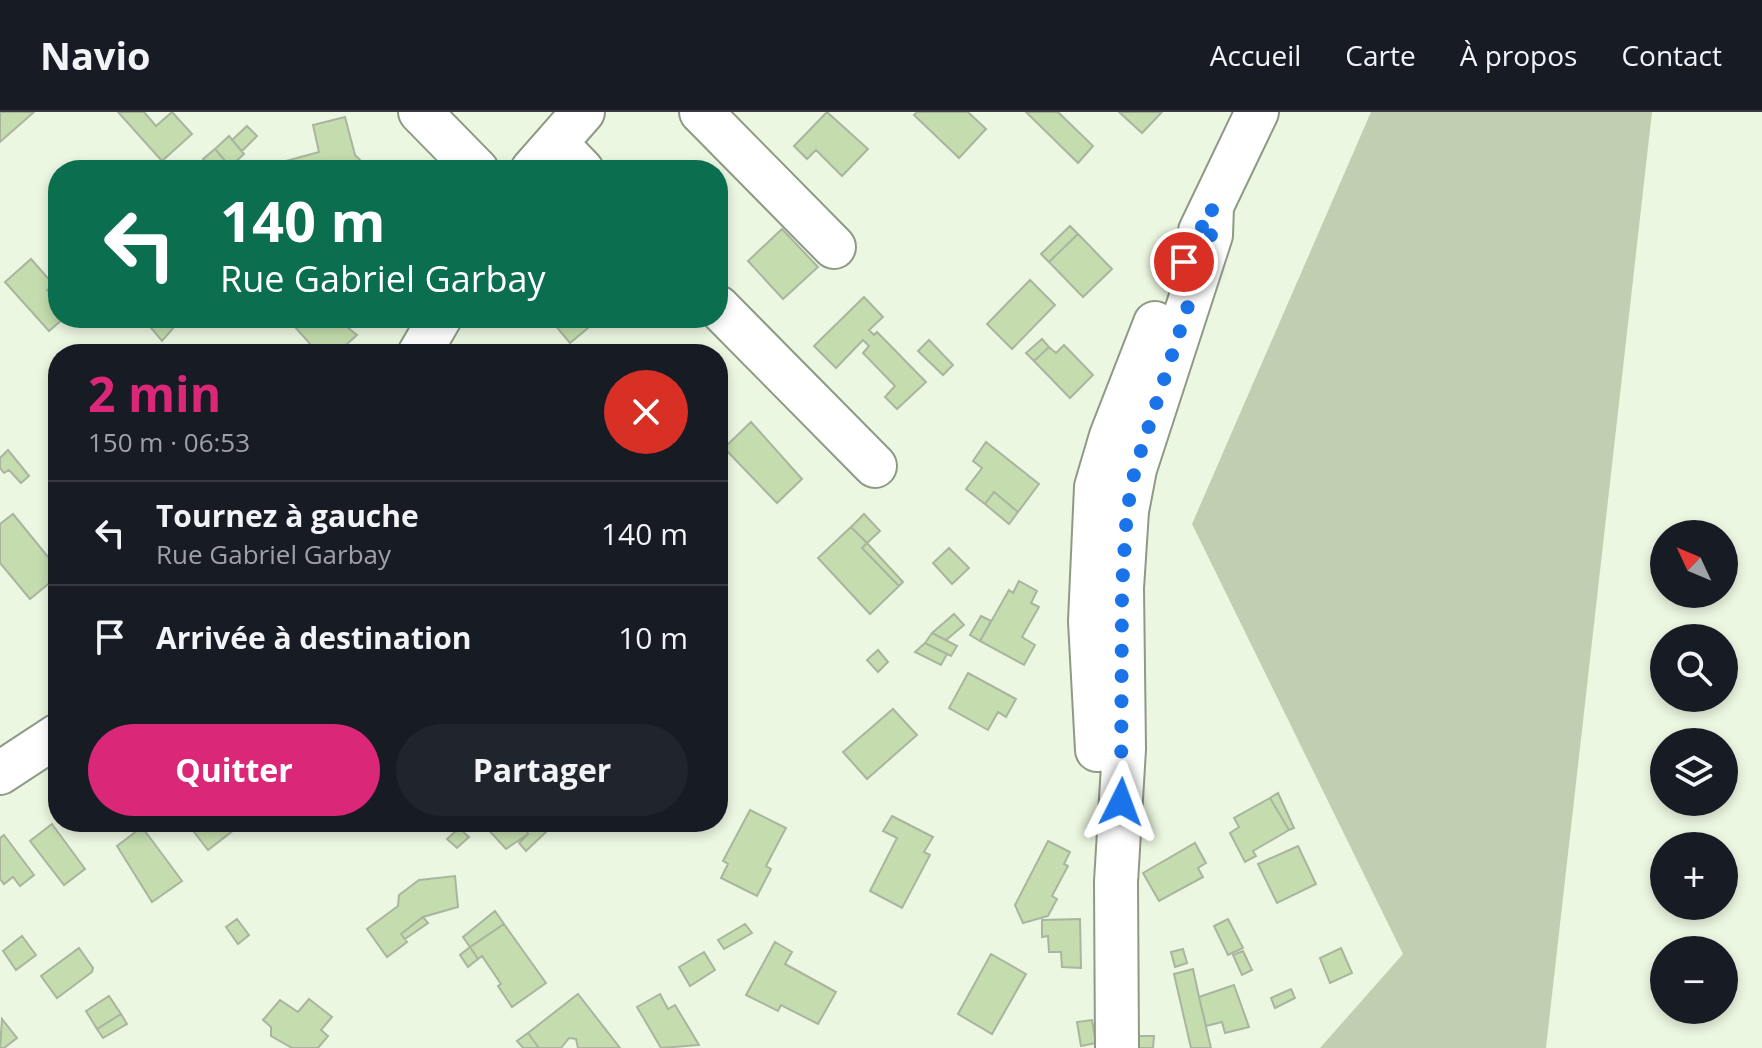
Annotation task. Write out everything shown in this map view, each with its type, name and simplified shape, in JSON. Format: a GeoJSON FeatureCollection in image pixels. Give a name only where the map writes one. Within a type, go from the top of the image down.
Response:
{"type":"FeatureCollection","features":[{"type":"Feature","properties":{"kind":"street"},"geometry":{"type":"LineString","coordinates":[[420,112],[467,160]]}},
{"type":"Feature","properties":{"kind":"street"},"geometry":{"type":"LineString","coordinates":[[558,160],[583,112]]}},
{"type":"Feature","properties":{"kind":"street"},"geometry":{"type":"LineString","coordinates":[[701,112],[834,247]]}},
{"type":"Feature","properties":{"kind":"street"},"geometry":{"type":"LineString","coordinates":[[1117,1048],[1116,882],[1124,749],[1122,588],[1127,511],[1135,469],[1211,235],[1212,207],[1257,112]]}},
{"type":"Feature","properties":{"kind":"street"},"geometry":{"type":"LineString","coordinates":[[728,317],[875,466]]}},
{"type":"Feature","properties":{"kind":"street"},"geometry":{"type":"LineString","coordinates":[[0,773],[48,742]]}},
{"type":"Feature","properties":{"kind":"green space"},"geometry":{"type":"Polygon","coordinates":[[[1371,112],[1652,112],[1546,1048],[1320,1048],[1403,954],[1192,524],[1371,112]]]}},
{"type":"Feature","properties":{"kind":"building"},"geometry":{"type":"Polygon","coordinates":[[[0,112],[34,112],[0,142],[0,112]]]}},
{"type":"Feature","properties":{"kind":"building"},"geometry":{"type":"Polygon","coordinates":[[[118,112],[144,112],[156,126],[172,112],[192,134],[161,160],[118,112]]]}},
{"type":"Feature","properties":{"kind":"building"},"geometry":{"type":"Polygon","coordinates":[[[827,112],[868,149],[842,176],[816,150],[807,159],[794,146],[827,112]]]}},
{"type":"Feature","properties":{"kind":"building"},"geometry":{"type":"Polygon","coordinates":[[[917,112],[968,112],[986,129],[959,158],[914,115],[917,112]]]}},
{"type":"Feature","properties":{"kind":"building"},"geometry":{"type":"Polygon","coordinates":[[[1026,112],[1058,112],[1093,146],[1078,163],[1026,112]]]}},
{"type":"Feature","properties":{"kind":"building"},"geometry":{"type":"Polygon","coordinates":[[[1119,112],[1162,112],[1142,133],[1119,112]]]}},
{"type":"Feature","properties":{"kind":"building"},"geometry":{"type":"Polygon","coordinates":[[[345,117],[355,155],[360,160],[290,160],[319,152],[313,125],[345,117]]]}},
{"type":"Feature","properties":{"kind":"building"},"geometry":{"type":"Polygon","coordinates":[[[247,126],[257,136],[242,151],[232,140],[247,126]]]}},
{"type":"Feature","properties":{"kind":"building"},"geometry":{"type":"Polygon","coordinates":[[[229,136],[244,154],[238,160],[224,160],[215,149],[229,136]]]}},
{"type":"Feature","properties":{"kind":"building"},"geometry":{"type":"Polygon","coordinates":[[[215,149],[224,160],[204,160],[215,149]]]}},
{"type":"Feature","properties":{"kind":"building"},"geometry":{"type":"Polygon","coordinates":[[[1070,226],[1078,234],[1049,262],[1041,254],[1070,226]]]}},
{"type":"Feature","properties":{"kind":"building"},"geometry":{"type":"Polygon","coordinates":[[[782,229],[818,267],[783,299],[748,261],[782,229]]]}},
{"type":"Feature","properties":{"kind":"building"},"geometry":{"type":"Polygon","coordinates":[[[1078,234],[1112,269],[1083,297],[1049,262],[1078,234]]]}},
{"type":"Feature","properties":{"kind":"building"},"geometry":{"type":"Polygon","coordinates":[[[31,259],[48,278],[48,328],[52,328],[49,331],[5,282],[31,259]]]}},
{"type":"Feature","properties":{"kind":"building"},"geometry":{"type":"Polygon","coordinates":[[[1030,280],[1055,305],[1012,349],[987,324],[1030,280]]]}},
{"type":"Feature","properties":{"kind":"building"},"geometry":{"type":"Polygon","coordinates":[[[864,297],[883,317],[869,330],[874,335],[877,332],[926,382],[897,409],[885,397],[895,386],[863,353],[869,346],[863,340],[836,368],[814,346],[864,297]]]}},
{"type":"Feature","properties":{"kind":"building"},"geometry":{"type":"Polygon","coordinates":[[[151,328],[173,328],[162,341],[151,328]]]}},
{"type":"Feature","properties":{"kind":"building"},"geometry":{"type":"Polygon","coordinates":[[[296,328],[348,328],[357,335],[347,344],[310,344],[296,328]]]}},
{"type":"Feature","properties":{"kind":"building"},"geometry":{"type":"Polygon","coordinates":[[[557,328],[588,328],[570,343],[557,328]]]}},
{"type":"Feature","properties":{"kind":"building"},"geometry":{"type":"Polygon","coordinates":[[[1042,339],[1049,347],[1034,361],[1026,353],[1042,339]]]}},
{"type":"Feature","properties":{"kind":"building"},"geometry":{"type":"Polygon","coordinates":[[[929,340],[953,365],[943,375],[918,351],[929,340]]]}},
{"type":"Feature","properties":{"kind":"building"},"geometry":{"type":"Polygon","coordinates":[[[1064,345],[1093,375],[1070,398],[1034,361],[1049,347],[1056,353],[1064,345]]]}},
{"type":"Feature","properties":{"kind":"building"},"geometry":{"type":"Polygon","coordinates":[[[751,422],[802,479],[777,503],[728,452],[728,444],[751,422]]]}},
{"type":"Feature","properties":{"kind":"building"},"geometry":{"type":"Polygon","coordinates":[[[986,442],[1039,484],[1018,512],[994,492],[985,504],[966,489],[982,468],[973,461],[986,442]]]}},
{"type":"Feature","properties":{"kind":"building"},"geometry":{"type":"Polygon","coordinates":[[[8,450],[29,476],[21,483],[9,470],[4,473],[0,468],[0,458],[8,450]]]}},
{"type":"Feature","properties":{"kind":"building"},"geometry":{"type":"Polygon","coordinates":[[[994,492],[1018,512],[1009,524],[985,504],[994,492]]]}},
{"type":"Feature","properties":{"kind":"building"},"geometry":{"type":"Polygon","coordinates":[[[13,514],[48,557],[48,584],[30,599],[0,563],[0,524],[13,514]]]}},
{"type":"Feature","properties":{"kind":"building"},"geometry":{"type":"Polygon","coordinates":[[[864,514],[880,531],[867,543],[851,527],[864,514]]]}},
{"type":"Feature","properties":{"kind":"building"},"geometry":{"type":"Polygon","coordinates":[[[851,527],[867,543],[862,548],[899,586],[870,614],[818,558],[851,527]]]}},
{"type":"Feature","properties":{"kind":"building"},"geometry":{"type":"Polygon","coordinates":[[[867,543],[903,582],[899,586],[862,548],[867,543]]]}},
{"type":"Feature","properties":{"kind":"building"},"geometry":{"type":"Polygon","coordinates":[[[949,548],[969,568],[952,584],[933,563],[949,548]]]}},
{"type":"Feature","properties":{"kind":"building"},"geometry":{"type":"Polygon","coordinates":[[[1019,581],[1037,591],[1031,603],[1039,607],[1022,637],[1035,645],[1024,665],[980,641],[1009,590],[1013,593],[1019,581]]]}},
{"type":"Feature","properties":{"kind":"building"},"geometry":{"type":"Polygon","coordinates":[[[954,614],[964,625],[946,640],[932,633],[954,614]]]}},
{"type":"Feature","properties":{"kind":"building"},"geometry":{"type":"Polygon","coordinates":[[[981,616],[991,621],[980,641],[970,635],[981,616]]]}},
{"type":"Feature","properties":{"kind":"building"},"geometry":{"type":"Polygon","coordinates":[[[932,633],[957,646],[951,656],[925,643],[932,633]]]}},
{"type":"Feature","properties":{"kind":"building"},"geometry":{"type":"Polygon","coordinates":[[[925,643],[947,654],[941,665],[915,652],[925,643]]]}},
{"type":"Feature","properties":{"kind":"building"},"geometry":{"type":"Polygon","coordinates":[[[878,650],[888,662],[878,672],[867,660],[878,650]]]}},
{"type":"Feature","properties":{"kind":"building"},"geometry":{"type":"Polygon","coordinates":[[[968,673],[1016,699],[1006,717],[998,712],[988,730],[949,708],[968,673]]]}},
{"type":"Feature","properties":{"kind":"building"},"geometry":{"type":"Polygon","coordinates":[[[893,709],[917,735],[867,779],[843,752],[893,709]]]}},
{"type":"Feature","properties":{"kind":"building"},"geometry":{"type":"Polygon","coordinates":[[[1278,793],[1294,828],[1289,830],[1270,798],[1278,793]]]}},
{"type":"Feature","properties":{"kind":"building"},"geometry":{"type":"Polygon","coordinates":[[[1270,798],[1289,830],[1253,851],[1256,856],[1245,862],[1230,833],[1239,827],[1234,818],[1270,798]]]}},
{"type":"Feature","properties":{"kind":"building"},"geometry":{"type":"Polygon","coordinates":[[[750,810],[786,828],[766,866],[771,869],[757,896],[721,878],[728,864],[723,861],[750,810]]]}},
{"type":"Feature","properties":{"kind":"building"},"geometry":{"type":"Polygon","coordinates":[[[892,816],[933,837],[924,852],[930,855],[902,908],[870,891],[897,838],[883,831],[892,816]]]}},
{"type":"Feature","properties":{"kind":"building"},"geometry":{"type":"Polygon","coordinates":[[[48,827],[48,832],[58,832],[85,869],[64,885],[30,841],[48,827]]]}},
{"type":"Feature","properties":{"kind":"building"},"geometry":{"type":"Polygon","coordinates":[[[135,832],[146,832],[182,881],[152,902],[117,846],[135,832]]]}},
{"type":"Feature","properties":{"kind":"building"},"geometry":{"type":"Polygon","coordinates":[[[194,832],[231,832],[208,850],[194,832]]]}},
{"type":"Feature","properties":{"kind":"building"},"geometry":{"type":"Polygon","coordinates":[[[455,832],[463,832],[469,837],[457,848],[447,839],[455,832]]]}},
{"type":"Feature","properties":{"kind":"building"},"geometry":{"type":"Polygon","coordinates":[[[490,832],[527,832],[528,834],[506,849],[490,832]]]}},
{"type":"Feature","properties":{"kind":"building"},"geometry":{"type":"Polygon","coordinates":[[[546,832],[526,851],[519,843],[528,834],[546,832]]]}},
{"type":"Feature","properties":{"kind":"building"},"geometry":{"type":"Polygon","coordinates":[[[4,835],[34,875],[20,886],[13,877],[4,884],[0,879],[0,838],[4,835]]]}},
{"type":"Feature","properties":{"kind":"building"},"geometry":{"type":"Polygon","coordinates":[[[1048,841],[1070,852],[1064,864],[1068,866],[1052,896],[1057,899],[1048,916],[1023,923],[1015,905],[1048,841]]]}},
{"type":"Feature","properties":{"kind":"building"},"geometry":{"type":"Polygon","coordinates":[[[1195,843],[1206,863],[1198,868],[1203,877],[1159,901],[1143,873],[1195,843]]]}},
{"type":"Feature","properties":{"kind":"building"},"geometry":{"type":"Polygon","coordinates":[[[1298,846],[1316,884],[1277,903],[1258,864],[1298,846]]]}},
{"type":"Feature","properties":{"kind":"building"},"geometry":{"type":"Polygon","coordinates":[[[455,876],[458,907],[423,917],[401,934],[407,942],[387,957],[367,929],[398,906],[399,895],[419,880],[455,876]]]}},
{"type":"Feature","properties":{"kind":"building"},"geometry":{"type":"Polygon","coordinates":[[[495,911],[504,924],[470,947],[463,937],[495,911]]]}},
{"type":"Feature","properties":{"kind":"building"},"geometry":{"type":"Polygon","coordinates":[[[423,917],[428,923],[405,939],[401,934],[423,917]]]}},
{"type":"Feature","properties":{"kind":"building"},"geometry":{"type":"Polygon","coordinates":[[[237,919],[249,935],[238,944],[226,927],[237,919]]]}},
{"type":"Feature","properties":{"kind":"building"},"geometry":{"type":"Polygon","coordinates":[[[1080,919],[1081,968],[1062,967],[1061,952],[1049,952],[1048,936],[1042,937],[1042,920],[1080,919]]]}},
{"type":"Feature","properties":{"kind":"building"},"geometry":{"type":"Polygon","coordinates":[[[1228,919],[1243,948],[1228,955],[1214,926],[1228,919]]]}},
{"type":"Feature","properties":{"kind":"building"},"geometry":{"type":"Polygon","coordinates":[[[504,924],[546,983],[512,1007],[482,956],[478,959],[470,947],[504,924]]]}},
{"type":"Feature","properties":{"kind":"building"},"geometry":{"type":"Polygon","coordinates":[[[745,924],[752,933],[724,949],[718,940],[745,924]]]}},
{"type":"Feature","properties":{"kind":"building"},"geometry":{"type":"Polygon","coordinates":[[[22,936],[36,955],[16,970],[3,951],[22,936]]]}},
{"type":"Feature","properties":{"kind":"building"},"geometry":{"type":"Polygon","coordinates":[[[775,942],[792,952],[785,964],[836,992],[818,1024],[781,1005],[778,1011],[746,995],[775,942]]]}},
{"type":"Feature","properties":{"kind":"building"},"geometry":{"type":"Polygon","coordinates":[[[470,947],[478,959],[468,967],[460,955],[470,947]]]}},
{"type":"Feature","properties":{"kind":"building"},"geometry":{"type":"Polygon","coordinates":[[[79,948],[93,968],[92,972],[57,998],[41,976],[79,948]]]}},
{"type":"Feature","properties":{"kind":"building"},"geometry":{"type":"Polygon","coordinates":[[[1341,948],[1352,973],[1330,983],[1320,958],[1341,948]]]}},
{"type":"Feature","properties":{"kind":"building"},"geometry":{"type":"Polygon","coordinates":[[[1183,949],[1187,963],[1175,967],[1171,952],[1183,949]]]}},
{"type":"Feature","properties":{"kind":"building"},"geometry":{"type":"Polygon","coordinates":[[[1243,951],[1252,970],[1242,975],[1233,955],[1243,951]]]}},
{"type":"Feature","properties":{"kind":"building"},"geometry":{"type":"Polygon","coordinates":[[[704,952],[715,970],[690,986],[679,967],[704,952]]]}},
{"type":"Feature","properties":{"kind":"building"},"geometry":{"type":"Polygon","coordinates":[[[991,954],[1026,974],[992,1034],[958,1014],[991,954]]]}},
{"type":"Feature","properties":{"kind":"building"},"geometry":{"type":"Polygon","coordinates":[[[1193,969],[1211,1048],[1191,1048],[1174,974],[1193,969]]]}},
{"type":"Feature","properties":{"kind":"building"},"geometry":{"type":"Polygon","coordinates":[[[1234,985],[1249,1027],[1225,1033],[1222,1022],[1206,1026],[1199,997],[1234,985]]]}},
{"type":"Feature","properties":{"kind":"building"},"geometry":{"type":"Polygon","coordinates":[[[1291,989],[1295,998],[1275,1008],[1271,998],[1291,989]]]}},
{"type":"Feature","properties":{"kind":"building"},"geometry":{"type":"Polygon","coordinates":[[[578,994],[620,1048],[578,1048],[576,1039],[569,1038],[561,1048],[539,1048],[528,1033],[578,994]]]}},
{"type":"Feature","properties":{"kind":"building"},"geometry":{"type":"Polygon","coordinates":[[[660,994],[668,1009],[675,1005],[699,1045],[661,1048],[637,1007],[660,994]]]}},
{"type":"Feature","properties":{"kind":"building"},"geometry":{"type":"Polygon","coordinates":[[[109,996],[121,1014],[97,1029],[86,1011],[109,996]]]}},
{"type":"Feature","properties":{"kind":"building"},"geometry":{"type":"Polygon","coordinates":[[[309,999],[332,1017],[321,1030],[328,1036],[318,1048],[292,1048],[271,1036],[271,1027],[263,1020],[280,1000],[298,1012],[309,999]]]}},
{"type":"Feature","properties":{"kind":"building"},"geometry":{"type":"Polygon","coordinates":[[[121,1014],[127,1024],[103,1038],[97,1029],[121,1014]]]}},
{"type":"Feature","properties":{"kind":"building"},"geometry":{"type":"Polygon","coordinates":[[[2,1019],[17,1038],[0,1048],[2,1019]]]}},
{"type":"Feature","properties":{"kind":"building"},"geometry":{"type":"Polygon","coordinates":[[[1092,1020],[1096,1043],[1081,1046],[1077,1022],[1092,1020]]]}},
{"type":"Feature","properties":{"kind":"building"},"geometry":{"type":"Polygon","coordinates":[[[528,1033],[539,1048],[523,1048],[517,1041],[528,1033]]]}},
{"type":"Feature","properties":{"kind":"building"},"geometry":{"type":"Polygon","coordinates":[[[1139,1036],[1154,1036],[1153,1048],[1139,1048],[1139,1036]]]}},
{"type":"Feature","properties":{"kind":"route"},"geometry":{"type":"LineString","coordinates":[[1121,802],[1124,749],[1122,588],[1127,511],[1135,469],[1211,235],[1212,207],[1184,262]]}}]}
